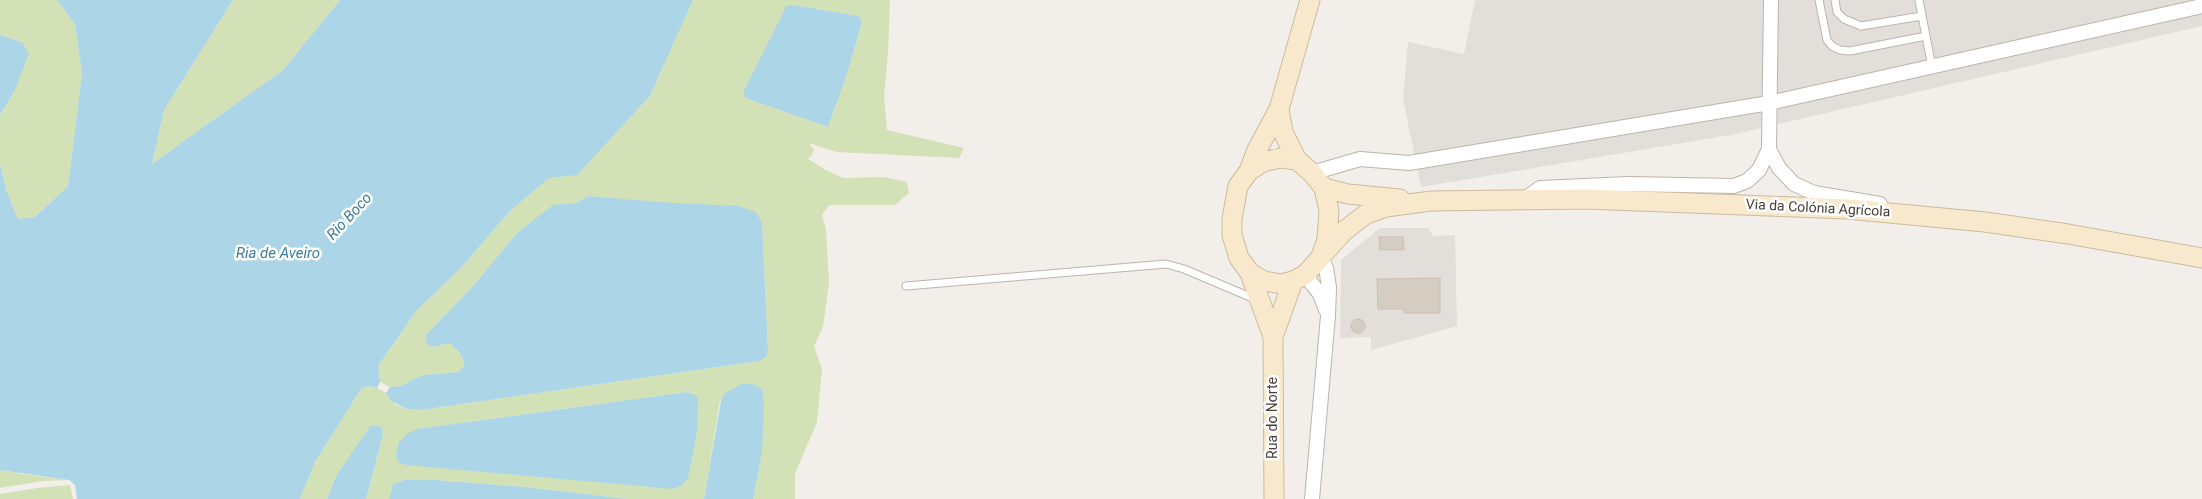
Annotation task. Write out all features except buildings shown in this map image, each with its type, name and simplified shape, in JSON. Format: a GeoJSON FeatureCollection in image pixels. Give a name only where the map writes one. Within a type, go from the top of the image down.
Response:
{"type":"FeatureCollection","features":[{"type":"Feature","properties":{"kind":"main road"},"geometry":{"type":"LineString","coordinates":[[1279,109],[1283,132],[1297,160],[1312,172],[1324,188],[1329,218],[1322,255],[1299,278],[1281,284],[1264,280],[1250,273],[1239,258],[1232,235],[1232,219],[1238,186],[1249,171],[1256,150],[1279,109],[1310,0]]}},
{"type":"Feature","properties":{"kind":"main road"},"geometry":{"type":"LineString","coordinates":[[1249,171],[1263,162],[1280,158],[1297,160]]}},
{"type":"Feature","properties":{"kind":"main road","name":"Via da Colónia Agrícola"},"geometry":{"type":"LineString","coordinates":[[1324,188],[1348,194],[1432,202]]}},
{"type":"Feature","properties":{"kind":"main road","name":"Via da Colónia Agrícola"},"geometry":{"type":"LineString","coordinates":[[1322,255],[1344,231],[1366,214],[1386,207],[1432,202],[1525,199],[1680,202],[1847,209],[1985,222],[2068,234],[2202,258]]}},
{"type":"Feature","properties":{"kind":"main road","name":"Rua do Norte"},"geometry":{"type":"LineString","coordinates":[[1250,273],[1273,337],[1274,499]]}},
{"type":"Feature","properties":{"kind":"main road","name":"Rua do Norte"},"geometry":{"type":"LineString","coordinates":[[1273,337],[1299,278]]}},
{"type":"Feature","properties":{"kind":"street"},"geometry":{"type":"LineString","coordinates":[[1525,199],[1540,188],[1628,184],[1734,186],[1747,181],[1759,170],[1769,149],[1771,0]]}},
{"type":"Feature","properties":{"kind":"street"},"geometry":{"type":"LineString","coordinates":[[1312,172],[1360,159],[1409,163],[1769,103],[2202,6]]}},
{"type":"Feature","properties":{"kind":"street"},"geometry":{"type":"LineString","coordinates":[[1769,149],[1779,168],[1794,184],[1814,193],[1985,222]]}},
{"type":"Feature","properties":{"kind":"street"},"geometry":{"type":"LineString","coordinates":[[1312,499],[1328,316],[1328,275],[1322,255]]}},
{"type":"Feature","properties":{"kind":"street"},"geometry":{"type":"LineString","coordinates":[[1299,278],[1320,294],[1328,316]]}},
{"type":"Feature","properties":{"kind":"lane"},"geometry":{"type":"LineString","coordinates":[[1819,0],[1827,40],[1832,46],[1840,50],[1850,51],[1926,36]]}},
{"type":"Feature","properties":{"kind":"lane"},"geometry":{"type":"LineString","coordinates":[[1836,0],[1838,12],[1844,19],[1852,24],[1861,26],[1922,16]]}},
{"type":"Feature","properties":{"kind":"lane"},"geometry":{"type":"LineString","coordinates":[[1919,0],[1932,67]]}},
{"type":"Feature","properties":{"kind":"lane"},"geometry":{"type":"LineString","coordinates":[[906,286],[1166,264],[1184,268],[1260,301]]}},
{"type":"Feature","properties":{"kind":"shaded area"},"geometry":{"type":"Polygon","coordinates":[[[1475,0],[2202,0],[2202,26],[1731,135],[1421,187],[1403,99],[1408,42],[1464,54],[1475,0]]]}},
{"type":"Feature","properties":{"kind":"shaded area"},"geometry":{"type":"Polygon","coordinates":[[[1380,228],[1428,228],[1433,236],[1455,235],[1457,326],[1371,350],[1371,337],[1340,338],[1341,260],[1380,228]]]}},
{"type":"Feature","properties":{"kind":"green space"},"geometry":{"type":"Polygon","coordinates":[[[0,0],[57,0],[75,24],[82,73],[68,186],[35,217],[18,219],[6,190],[0,164],[0,115],[15,90],[22,42],[0,35],[0,0]]]}},
{"type":"Feature","properties":{"kind":"green space"},"geometry":{"type":"Polygon","coordinates":[[[233,0],[340,0],[283,70],[152,164],[164,110],[233,0]]]}},
{"type":"Feature","properties":{"kind":"green space"},"geometry":{"type":"Polygon","coordinates":[[[693,0],[890,0],[884,96],[887,130],[964,148],[959,158],[836,152],[809,143],[814,150],[811,157],[807,158],[824,169],[843,178],[884,177],[907,182],[909,193],[895,205],[829,205],[822,215],[826,229],[829,283],[823,327],[814,346],[822,369],[817,422],[795,474],[795,499],[753,499],[762,453],[751,383],[741,384],[720,401],[704,499],[628,499],[525,487],[435,480],[404,480],[393,484],[389,499],[366,499],[383,435],[336,476],[327,499],[300,499],[315,462],[361,389],[367,386],[377,388],[386,393],[396,405],[406,409],[421,410],[759,361],[768,350],[762,222],[756,212],[588,196],[576,203],[553,206],[518,232],[473,286],[425,336],[435,347],[451,344],[459,352],[464,361],[463,367],[458,372],[422,375],[401,386],[390,387],[380,382],[378,366],[417,310],[459,270],[509,212],[549,178],[577,174],[650,96],[693,0]],[[794,5],[786,7],[783,13],[765,50],[748,99],[828,127],[847,74],[862,22],[859,16],[794,5]],[[687,392],[417,429],[694,394],[687,392]]]}},
{"type":"Feature","properties":{"kind":"green space"},"geometry":{"type":"Polygon","coordinates":[[[0,470],[69,480],[43,481],[0,488],[0,470]]]}},
{"type":"Feature","properties":{"kind":"green space"},"geometry":{"type":"Polygon","coordinates":[[[70,485],[73,499],[0,499],[0,494],[70,485]]]}},
{"type":"Feature","properties":{"kind":"water","name":"Ria de Aveiro"},"geometry":{"type":"Polygon","coordinates":[[[57,0],[233,0],[164,110],[152,164],[283,70],[340,0],[693,0],[650,96],[577,175],[549,178],[509,212],[459,270],[417,310],[378,366],[380,382],[377,388],[367,386],[361,389],[315,462],[300,499],[77,499],[75,485],[69,480],[0,470],[0,164],[6,190],[18,219],[35,217],[68,186],[82,73],[75,24],[57,0]]]}},
{"type":"Feature","properties":{"kind":"water"},"geometry":{"type":"Polygon","coordinates":[[[794,5],[859,16],[862,22],[847,74],[828,127],[748,99],[743,95],[786,6],[794,5]]]}},
{"type":"Feature","properties":{"kind":"water"},"geometry":{"type":"Polygon","coordinates":[[[0,35],[22,42],[29,54],[15,90],[0,115],[0,35]]]}},
{"type":"Feature","properties":{"kind":"water"},"geometry":{"type":"Polygon","coordinates":[[[588,196],[738,206],[756,212],[762,222],[768,350],[766,357],[759,361],[421,410],[406,409],[391,401],[386,393],[390,387],[401,386],[422,375],[458,372],[463,367],[464,361],[451,344],[435,347],[427,344],[425,336],[473,286],[518,232],[553,205],[576,203],[588,196]]]}},
{"type":"Feature","properties":{"kind":"water"},"geometry":{"type":"Polygon","coordinates":[[[751,383],[762,389],[764,403],[762,453],[753,499],[704,499],[721,401],[724,394],[741,384],[751,383]]]}},
{"type":"Feature","properties":{"kind":"water"},"geometry":{"type":"Polygon","coordinates":[[[687,392],[694,394],[698,399],[697,432],[688,478],[682,485],[673,489],[406,465],[398,462],[396,455],[399,442],[407,434],[417,429],[687,392]]]}},
{"type":"Feature","properties":{"kind":"water"},"geometry":{"type":"Polygon","coordinates":[[[371,425],[382,427],[383,435],[366,499],[327,499],[336,476],[371,425]]]}},
{"type":"Feature","properties":{"kind":"water"},"geometry":{"type":"Polygon","coordinates":[[[404,480],[435,480],[525,487],[628,499],[389,499],[393,484],[404,480]]]}},
{"type":"Feature","properties":{"kind":"water label","name":"Rio Boco"},"geometry":{"type":"Point","coordinates":[350,217]}}]}
